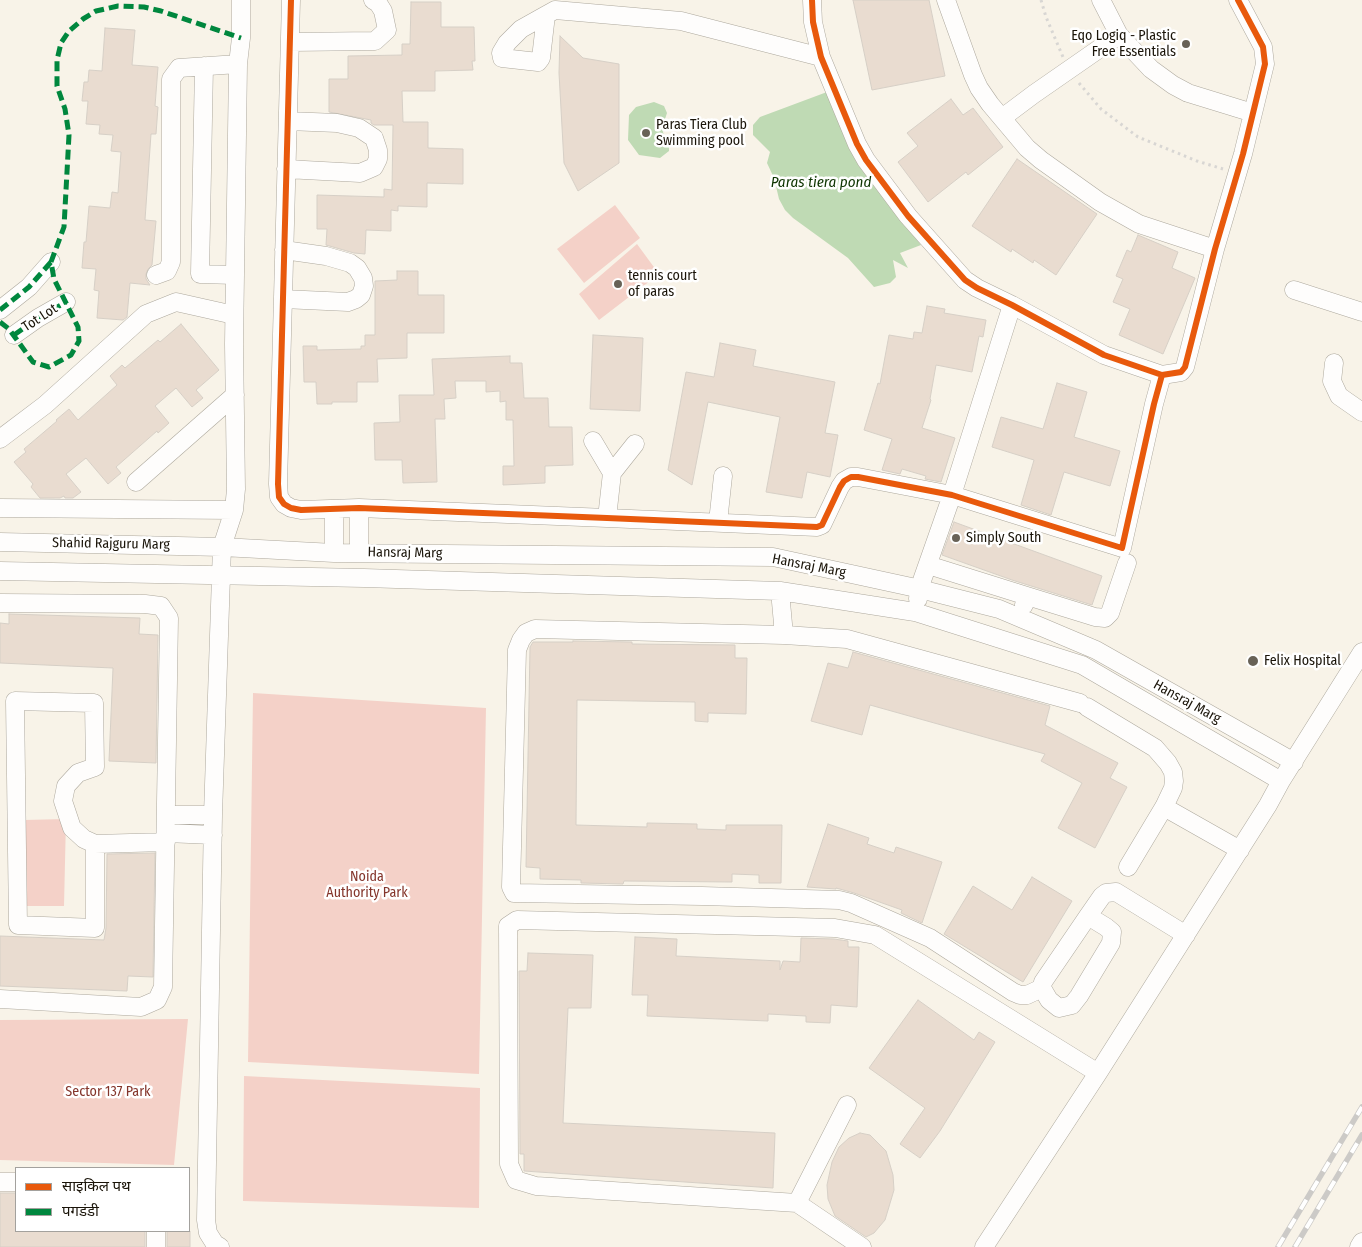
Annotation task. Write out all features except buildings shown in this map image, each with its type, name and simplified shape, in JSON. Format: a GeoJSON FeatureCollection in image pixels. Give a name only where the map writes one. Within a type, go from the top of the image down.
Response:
{"type":"FeatureCollection","features":[{"type":"Feature","properties":{"kind":"street"},"geometry":{"type":"LineString","coordinates":[[220,1247],[215,1244],[208,1232],[206,1220],[213,815],[222,547],[234,510],[236,488],[234,315],[238,64],[241,38],[241,0]]}},
{"type":"Feature","properties":{"kind":"street"},"geometry":{"type":"LineString","coordinates":[[291,0],[279,497],[284,504],[291,508],[300,510],[359,508],[819,527],[822,525],[844,481],[850,477],[858,476],[952,495],[1122,548],[1162,375]]}},
{"type":"Feature","properties":{"kind":"street"},"geometry":{"type":"LineString","coordinates":[[290,42],[375,41],[386,30],[383,11],[378,3],[373,0]]}},
{"type":"Feature","properties":{"kind":"street"},"geometry":{"type":"LineString","coordinates":[[812,0],[813,22],[821,57],[866,160],[908,216],[965,280],[1104,354],[1162,375],[1181,372],[1185,367],[1215,249],[1238,173],[1265,64],[1263,47],[1238,0]]}},
{"type":"Feature","properties":{"kind":"street"},"geometry":{"type":"LineString","coordinates":[[946,0],[973,75],[990,104],[1027,148],[1100,202],[1139,224],[1215,249]]}},
{"type":"Feature","properties":{"kind":"street"},"geometry":{"type":"LineString","coordinates":[[1101,0],[1119,35],[1151,68],[1173,85],[1188,92],[1253,113]]}},
{"type":"Feature","properties":{"kind":"street"},"geometry":{"type":"LineString","coordinates":[[546,15],[555,10],[681,20],[821,57]]}},
{"type":"Feature","properties":{"kind":"street"},"geometry":{"type":"LineString","coordinates":[[1002,118],[1119,35]]}},
{"type":"Feature","properties":{"kind":"street"},"geometry":{"type":"LineString","coordinates":[[156,276],[167,271],[171,262],[171,79],[179,68],[238,64]]}},
{"type":"Feature","properties":{"kind":"street"},"geometry":{"type":"LineString","coordinates":[[204,66],[200,274],[235,275]]}},
{"type":"Feature","properties":{"kind":"street"},"geometry":{"type":"LineString","coordinates":[[286,169],[360,173],[374,167],[378,159],[378,150],[374,138],[359,128],[337,124],[288,121]]}},
{"type":"Feature","properties":{"kind":"street"},"geometry":{"type":"LineString","coordinates":[[283,299],[348,302],[361,295],[364,286],[363,278],[357,268],[350,263],[326,256],[284,250]]}},
{"type":"Feature","properties":{"kind":"street"},"geometry":{"type":"LineString","coordinates":[[0,310],[28,287],[51,262]]}},
{"type":"Feature","properties":{"kind":"street"},"geometry":{"type":"LineString","coordinates":[[1294,290],[1362,312]]}},
{"type":"Feature","properties":{"kind":"street","name":"Tot Lot"},"geometry":{"type":"LineString","coordinates":[[14,335],[66,302]]}},
{"type":"Feature","properties":{"kind":"street"},"geometry":{"type":"LineString","coordinates":[[0,439],[45,405],[146,314],[176,302],[234,315]]}},
{"type":"Feature","properties":{"kind":"street"},"geometry":{"type":"LineString","coordinates":[[915,612],[919,589],[952,495],[1012,305]]}},
{"type":"Feature","properties":{"kind":"street"},"geometry":{"type":"LineString","coordinates":[[1334,363],[1332,381],[1339,396],[1362,412]]}},
{"type":"Feature","properties":{"kind":"street"},"geometry":{"type":"LineString","coordinates":[[136,482],[235,395]]}},
{"type":"Feature","properties":{"kind":"street"},"geometry":{"type":"LineString","coordinates":[[593,441],[612,473]]}},
{"type":"Feature","properties":{"kind":"street"},"geometry":{"type":"LineString","coordinates":[[608,518],[612,473],[635,444]]}},
{"type":"Feature","properties":{"kind":"street"},"geometry":{"type":"LineString","coordinates":[[718,522],[723,476]]}},
{"type":"Feature","properties":{"kind":"street"},"geometry":{"type":"LineString","coordinates":[[0,508],[234,510]]}},
{"type":"Feature","properties":{"kind":"street"},"geometry":{"type":"LineString","coordinates":[[359,508],[359,553]]}},
{"type":"Feature","properties":{"kind":"street"},"geometry":{"type":"LineString","coordinates":[[334,509],[334,553]]}},
{"type":"Feature","properties":{"kind":"street","name":"Shahid Rajguru Marg"},"geometry":{"type":"LineString","coordinates":[[0,542],[222,547]]}},
{"type":"Feature","properties":{"kind":"street","name":"Hansraj Marg"},"geometry":{"type":"LineString","coordinates":[[222,547],[334,553],[773,557],[919,589],[999,609],[1096,650],[1294,762]]}},
{"type":"Feature","properties":{"kind":"street"},"geometry":{"type":"LineString","coordinates":[[928,564],[1095,617],[1105,618],[1110,613],[1127,563]]}},
{"type":"Feature","properties":{"kind":"street"},"geometry":{"type":"LineString","coordinates":[[0,571],[221,576]]}},
{"type":"Feature","properties":{"kind":"street","name":"Hansraj Marg"},"geometry":{"type":"LineString","coordinates":[[221,576],[356,577],[780,591],[915,612],[1082,665],[1281,781]]}},
{"type":"Feature","properties":{"kind":"street"},"geometry":{"type":"LineString","coordinates":[[780,591],[784,635]]}},
{"type":"Feature","properties":{"kind":"street"},"geometry":{"type":"LineString","coordinates":[[1020,618],[1027,596]]}},
{"type":"Feature","properties":{"kind":"street"},"geometry":{"type":"LineString","coordinates":[[0,603],[145,604],[161,606],[168,618],[163,987],[157,1000],[141,1006],[0,999]]}},
{"type":"Feature","properties":{"kind":"street"},"geometry":{"type":"LineString","coordinates":[[1128,867],[1164,807],[1174,781],[1173,772],[1155,748],[1084,705],[856,641],[784,635],[535,629],[526,633],[517,650],[510,887],[514,893],[839,900],[851,903],[930,938],[1020,995],[1028,995],[1042,988],[1046,976],[1102,896],[1111,891],[1116,892],[1186,935]]}},
{"type":"Feature","properties":{"kind":"street"},"geometry":{"type":"LineString","coordinates":[[984,1247],[1098,1073],[1240,850],[1362,652]]}},
{"type":"Feature","properties":{"kind":"street"},"geometry":{"type":"LineString","coordinates":[[94,844],[95,928],[18,925],[8,807],[15,702],[94,703],[96,767],[78,773],[66,786],[63,800],[72,828],[84,839],[94,844],[213,836]]}},
{"type":"Feature","properties":{"kind":"street"},"geometry":{"type":"LineString","coordinates":[[1164,807],[1240,850]]}},
{"type":"Feature","properties":{"kind":"street"},"geometry":{"type":"LineString","coordinates":[[166,815],[213,815]]}},
{"type":"Feature","properties":{"kind":"street"},"geometry":{"type":"LineString","coordinates":[[1042,988],[1050,1002],[1059,1008],[1072,1004],[1079,996],[1111,943],[1112,932],[1106,926],[1088,916]]}},
{"type":"Feature","properties":{"kind":"street"},"geometry":{"type":"LineString","coordinates":[[862,1247],[797,1203],[536,1186],[516,1180],[509,1164],[507,930],[511,923],[517,920],[835,928],[875,935],[1098,1073]]}},
{"type":"Feature","properties":{"kind":"street"},"geometry":{"type":"LineString","coordinates":[[797,1203],[847,1105]]}},
{"type":"Feature","properties":{"kind":"street"},"geometry":{"type":"LineString","coordinates":[[0,1182],[15,1182]]}},
{"type":"Feature","properties":{"kind":"street"},"geometry":{"type":"LineString","coordinates":[[156,1232],[156,1247]]}},
{"type":"Feature","properties":{"kind":"street"},"geometry":{"type":"LineString","coordinates":[[1359,1247],[1362,1242]]}},
{"type":"Feature","properties":{"kind":"path"},"geometry":{"type":"LineString","coordinates":[[1041,0],[1068,70],[1101,109],[1138,137],[1197,161],[1238,173]]}},
{"type":"Feature","properties":{"kind":"green space"},"geometry":{"type":"Polygon","coordinates":[[[615,205],[640,238],[584,283],[557,249],[615,205]]]}},
{"type":"Feature","properties":{"kind":"green space","name":"tennis court of paras"},"geometry":{"type":"Polygon","coordinates":[[[637,244],[659,274],[599,320],[579,294],[637,244]]]}},
{"type":"Feature","properties":{"kind":"green space","name":"Noida Authority Park"},"geometry":{"type":"Polygon","coordinates":[[[253,693],[486,708],[479,1074],[248,1062],[253,693]]]}},
{"type":"Feature","properties":{"kind":"green space"},"geometry":{"type":"Polygon","coordinates":[[[66,819],[64,906],[23,906],[24,820],[66,819]]]}},
{"type":"Feature","properties":{"kind":"green space","name":"Sector 137 Park"},"geometry":{"type":"Polygon","coordinates":[[[188,1019],[174,1165],[0,1160],[0,1020],[188,1019]]]}},
{"type":"Feature","properties":{"kind":"green space"},"geometry":{"type":"Polygon","coordinates":[[[244,1076],[480,1088],[479,1208],[243,1201],[244,1076]]]}},
{"type":"Feature","properties":{"kind":"water","name":"Paras tiera pond"},"geometry":{"type":"Polygon","coordinates":[[[827,92],[844,135],[857,157],[921,245],[900,253],[908,268],[893,260],[896,277],[890,283],[874,287],[848,258],[793,218],[785,210],[779,199],[774,178],[767,163],[770,152],[753,135],[753,125],[760,117],[827,92]]]}},
{"type":"Feature","properties":{"kind":"water","name":"Paras Tiera Club Swimming pool"},"geometry":{"type":"Polygon","coordinates":[[[654,102],[664,106],[667,113],[662,128],[669,144],[669,151],[660,158],[639,155],[628,140],[629,115],[636,107],[654,102]]]}},
{"type":"Feature","properties":{"kind":"railway"},"geometry":{"type":"LineString","coordinates":[[1278,1247],[1362,1107]]}},
{"type":"Feature","properties":{"kind":"railway"},"geometry":{"type":"LineString","coordinates":[[1295,1247],[1362,1135]]}},
{"type":"Feature","properties":{"kind":"marked path"},"geometry":{"type":"LineString","coordinates":[[0,322],[9,329],[33,362],[49,367],[71,355],[79,341],[78,327],[54,279],[51,262],[64,227],[69,135],[65,109],[57,86],[57,60],[61,43],[69,31],[96,11],[118,6],[144,7],[241,38]]}},
{"type":"Feature","properties":{"kind":"marked path"},"geometry":{"type":"LineString","coordinates":[[0,310],[29,287],[51,262]]}},
{"type":"Feature","properties":{"kind":"marked path"},"geometry":{"type":"LineString","coordinates":[[14,335],[66,302]]}},
{"type":"Feature","properties":{"kind":"cycle path"},"geometry":{"type":"LineString","coordinates":[[291,0],[278,484],[279,497],[284,504],[291,508],[301,510],[359,508],[817,527],[822,525],[844,481],[851,477],[858,477],[952,495],[1122,548],[1162,375]]}},
{"type":"Feature","properties":{"kind":"cycle path"},"geometry":{"type":"LineString","coordinates":[[812,0],[813,22],[821,57],[857,144],[866,160],[908,216],[965,280],[1104,355],[1162,375],[1181,372],[1185,367],[1215,249],[1243,154],[1265,64],[1263,47],[1238,0]]}},
{"type":"Feature","properties":{"kind":"place","name":"Eqo Logiq - Plastic Free Essentials"},"geometry":{"type":"Point","coordinates":[1186,44]}},
{"type":"Feature","properties":{"kind":"place","name":"Paras Tiera Club Swimming pool"},"geometry":{"type":"Point","coordinates":[646,133]}},
{"type":"Feature","properties":{"kind":"place","name":"tennis court of paras"},"geometry":{"type":"Point","coordinates":[618,284]}},
{"type":"Feature","properties":{"kind":"place","name":"Simply South"},"geometry":{"type":"Point","coordinates":[956,538]}},
{"type":"Feature","properties":{"kind":"place","name":"Felix Hospital"},"geometry":{"type":"Point","coordinates":[1253,661]}}]}
